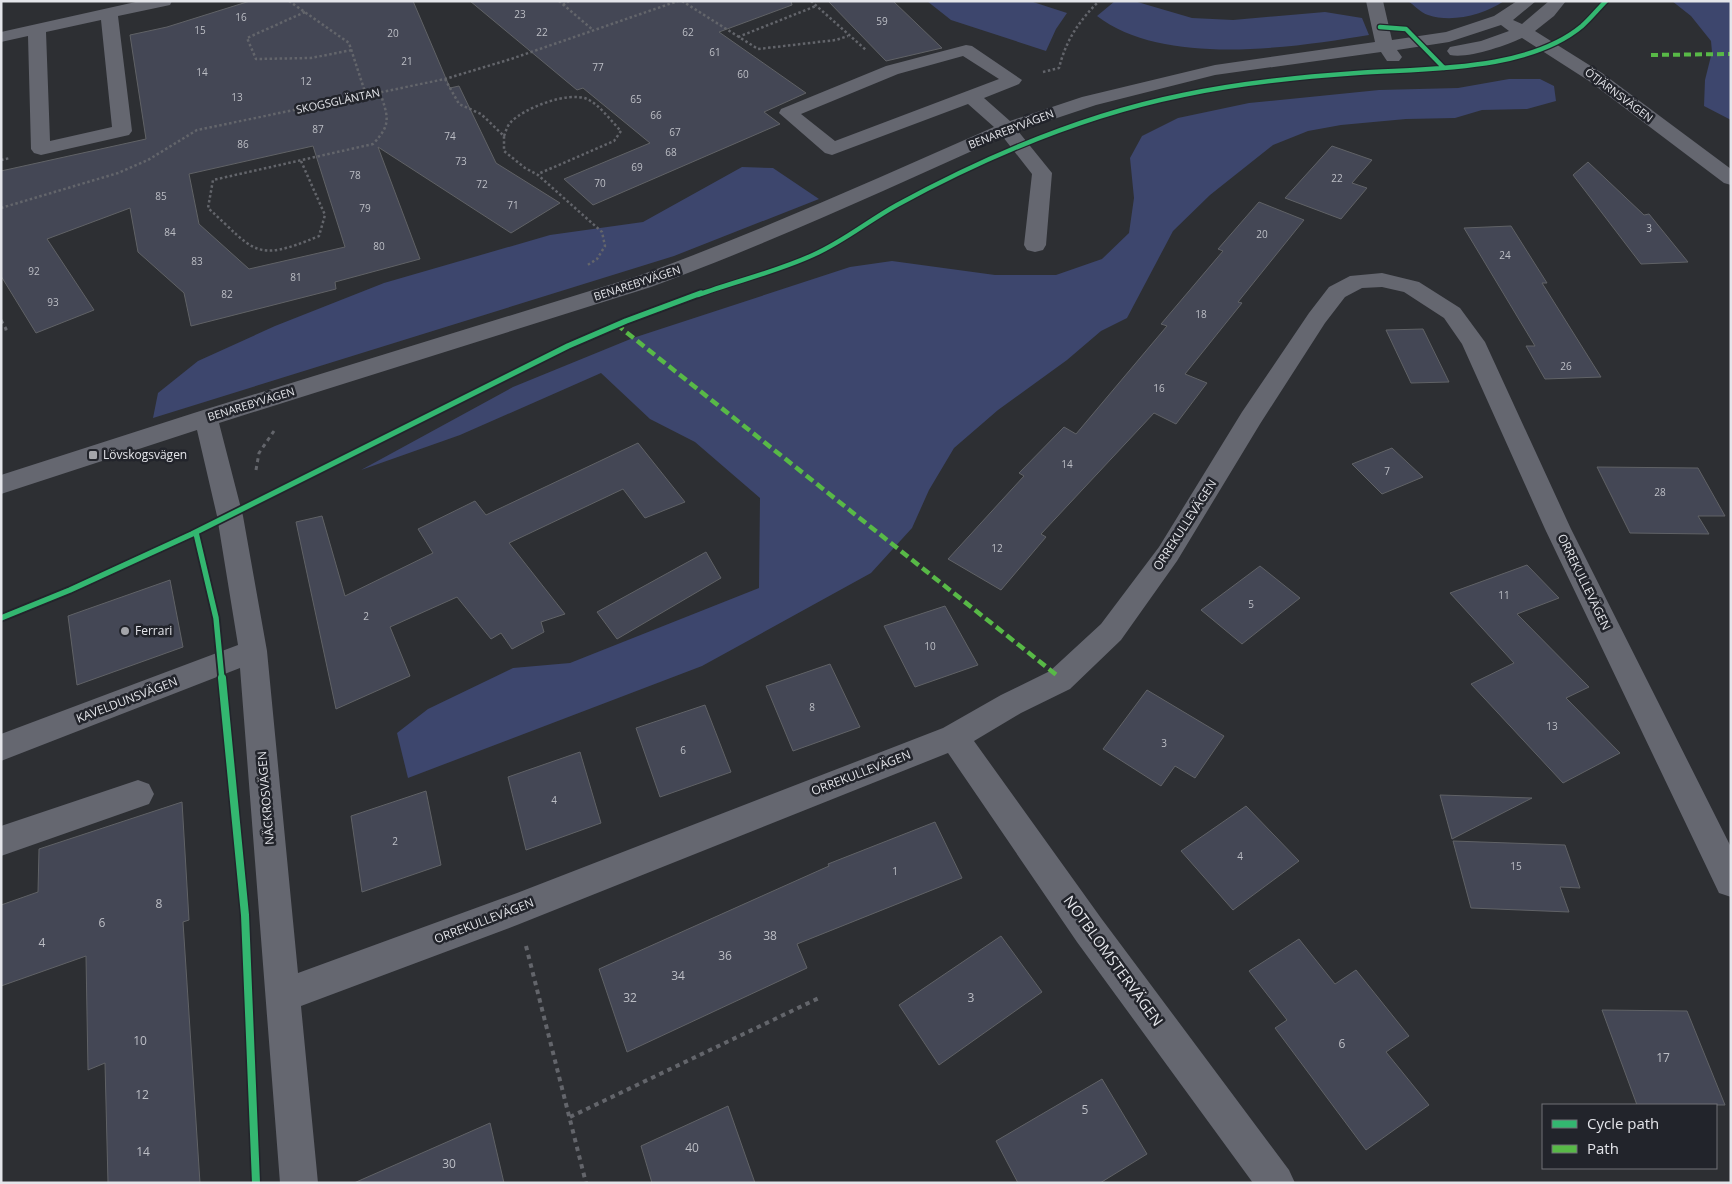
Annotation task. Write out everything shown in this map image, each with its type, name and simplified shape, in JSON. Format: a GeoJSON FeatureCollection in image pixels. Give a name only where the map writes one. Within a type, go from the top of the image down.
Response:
{"type":"FeatureCollection","features":[{"type":"Feature","properties":{"kind":"street"},"geometry":{"type":"LineString","coordinates":[[1,37],[164,1]]}},
{"type":"Feature","properties":{"kind":"street"},"geometry":{"type":"LineString","coordinates":[[1374,1],[1389,51]]}},
{"type":"Feature","properties":{"kind":"street","name":"BENAREBYVÄGEN"},"geometry":{"type":"LineString","coordinates":[[1,485],[206,418],[643,282],[698,262],[822,211],[1007,128],[1089,101],[1160,82],[1264,62],[1389,51],[1449,36],[1500,20],[1516,11],[1528,1]]}},
{"type":"Feature","properties":{"kind":"street","name":"BENAREBYVÄGEN"},"geometry":{"type":"LineString","coordinates":[[1389,51],[1432,55],[1468,49],[1506,39],[1524,32],[1541,21],[1558,1]]}},
{"type":"Feature","properties":{"kind":"street"},"geometry":{"type":"LineString","coordinates":[[37,30],[41,149],[122,132],[109,14]]}},
{"type":"Feature","properties":{"kind":"street","name":"ÖTJÄRNSVÄGEN"},"geometry":{"type":"LineString","coordinates":[[1500,20],[1524,32],[1586,70],[1731,179]]}},
{"type":"Feature","properties":{"kind":"street"},"geometry":{"type":"LineString","coordinates":[[966,50],[1013,80],[832,149],[788,113],[892,70],[966,50]]}},
{"type":"Feature","properties":{"kind":"street"},"geometry":{"type":"LineString","coordinates":[[971,96],[1007,128],[1020,148],[1042,174],[1035,245]]}},
{"type":"Feature","properties":{"kind":"street","name":"ORREKULLEVÄGEN"},"geometry":{"type":"LineString","coordinates":[[284,995],[517,909],[954,737],[1011,704],[1060,680],[1111,632],[1168,554],[1252,418],[1317,318],[1337,292],[1358,281],[1382,280],[1411,287],[1452,313],[1472,342],[1558,529],[1731,882]]}},
{"type":"Feature","properties":{"kind":"street","name":"NÄCKROSVÄGEN"},"geometry":{"type":"LineString","coordinates":[[206,418],[230,516],[253,651],[299,1183]]}},
{"type":"Feature","properties":{"kind":"street","name":"KAVELDUNSVÄGEN"},"geometry":{"type":"LineString","coordinates":[[1,748],[253,651]]}},
{"type":"Feature","properties":{"kind":"street","name":"NOTBLOMSTERVÄGEN"},"geometry":{"type":"LineString","coordinates":[[954,737],[1089,930],[1276,1183]]}},
{"type":"Feature","properties":{"kind":"street"},"geometry":{"type":"LineString","coordinates":[[1,841],[138,794]]}},
{"type":"Feature","properties":{"kind":"path"},"geometry":{"type":"LineString","coordinates":[[289,1],[349,44],[366,95]]}},
{"type":"Feature","properties":{"kind":"path"},"geometry":{"type":"LineString","coordinates":[[558,1],[593,30]]}},
{"type":"Feature","properties":{"kind":"path"},"geometry":{"type":"LineString","coordinates":[[563,5],[569,1]]}},
{"type":"Feature","properties":{"kind":"path"},"geometry":{"type":"LineString","coordinates":[[682,1],[758,49],[836,40],[848,36]]}},
{"type":"Feature","properties":{"kind":"path"},"geometry":{"type":"LineString","coordinates":[[811,1],[848,36],[892,70]]}},
{"type":"Feature","properties":{"kind":"path"},"geometry":{"type":"LineString","coordinates":[[1013,80],[1059,68],[1062,52],[1072,29],[1099,1]]}},
{"type":"Feature","properties":{"kind":"path"},"geometry":{"type":"LineString","coordinates":[[738,37],[816,6]]}},
{"type":"Feature","properties":{"kind":"path"},"geometry":{"type":"LineString","coordinates":[[304,12],[247,38],[256,59],[310,58],[352,50]]}},
{"type":"Feature","properties":{"kind":"path"},"geometry":{"type":"LineString","coordinates":[[445,79],[458,104],[481,114],[504,136]]}},
{"type":"Feature","properties":{"kind":"path"},"geometry":{"type":"LineString","coordinates":[[301,161],[325,215],[319,236],[296,245],[263,250],[249,246],[208,208],[213,180],[373,144],[385,132],[389,121],[380,92]]}},
{"type":"Feature","properties":{"kind":"path"},"geometry":{"type":"LineString","coordinates":[[538,174],[614,141],[621,131],[586,98],[568,98],[542,104],[510,122],[504,136],[504,151],[525,168],[538,174],[575,206]]}},
{"type":"Feature","properties":{"kind":"path"},"geometry":{"type":"LineString","coordinates":[[1,320],[6,329],[1,330]]}},
{"type":"Feature","properties":{"kind":"path"},"geometry":{"type":"LineString","coordinates":[[517,909],[586,1183]]}},
{"type":"Feature","properties":{"kind":"path"},"geometry":{"type":"LineString","coordinates":[[570,1117],[821,997]]}},
{"type":"Feature","properties":{"kind":"shaded area"},"geometry":{"type":"Polygon","coordinates":[[[927,1],[1030,1],[1067,13],[1056,29],[1046,51],[951,20],[927,1]]]}},
{"type":"Feature","properties":{"kind":"shaded area"},"geometry":{"type":"Polygon","coordinates":[[[1115,1],[1134,1],[1192,18],[1233,20],[1325,12],[1362,18],[1369,35],[1303,45],[1266,48],[1228,50],[1192,48],[1156,42],[1124,32],[1097,16],[1115,1]]]}},
{"type":"Feature","properties":{"kind":"shaded area"},"geometry":{"type":"Polygon","coordinates":[[[1408,1],[1504,1],[1477,14],[1447,18],[1425,14],[1408,1]]]}},
{"type":"Feature","properties":{"kind":"shaded area"},"geometry":{"type":"Polygon","coordinates":[[[1672,1],[1731,1],[1731,120],[1704,106],[1705,80],[1712,52],[1711,41],[1691,16],[1672,1]]]}},
{"type":"Feature","properties":{"kind":"shaded area"},"geometry":{"type":"Polygon","coordinates":[[[1509,79],[1540,79],[1554,86],[1556,101],[1527,109],[1482,110],[1455,118],[1406,119],[1341,125],[1308,131],[1273,145],[1210,195],[1173,231],[1127,318],[1101,331],[1067,360],[998,410],[954,448],[929,490],[912,528],[871,573],[702,666],[408,778],[397,733],[428,709],[513,668],[570,663],[759,588],[760,498],[695,442],[650,419],[601,373],[460,435],[361,470],[513,387],[633,338],[850,267],[892,261],[995,275],[1056,275],[1102,259],[1129,233],[1134,198],[1130,158],[1142,136],[1178,118],[1249,103],[1379,90],[1458,88],[1509,79]]]}},
{"type":"Feature","properties":{"kind":"shaded area"},"geometry":{"type":"Polygon","coordinates":[[[742,167],[773,168],[819,199],[674,256],[153,418],[158,393],[198,361],[275,326],[384,283],[550,235],[643,222],[742,167]]]}},
{"type":"Feature","properties":{"kind":"building"},"geometry":{"type":"Polygon","coordinates":[[[250,1],[413,1],[450,88],[459,86],[496,163],[560,203],[511,233],[378,147],[420,259],[335,282],[336,289],[191,326],[184,293],[138,252],[130,208],[47,239],[94,310],[36,333],[1,276],[1,171],[146,139],[130,35],[167,27],[250,1]],[[313,146],[189,174],[199,224],[249,269],[345,247],[313,146]]]}},
{"type":"Feature","properties":{"kind":"building"},"geometry":{"type":"Polygon","coordinates":[[[470,1],[791,1],[792,5],[719,32],[806,93],[764,112],[780,124],[593,205],[564,179],[650,143],[583,88],[577,90],[470,1]]]}},
{"type":"Feature","properties":{"kind":"building"},"geometry":{"type":"Polygon","coordinates":[[[828,1],[893,1],[942,48],[886,61],[828,1]]]}},
{"type":"Feature","properties":{"kind":"building"},"geometry":{"type":"Polygon","coordinates":[[[1332,146],[1372,160],[1352,183],[1367,188],[1341,219],[1285,198],[1332,146]]]}},
{"type":"Feature","properties":{"kind":"building"},"geometry":{"type":"Polygon","coordinates":[[[1588,162],[1644,215],[1649,214],[1688,262],[1641,264],[1573,175],[1588,162]]]}},
{"type":"Feature","properties":{"kind":"building"},"geometry":{"type":"Polygon","coordinates":[[[1259,202],[1304,220],[1238,302],[1242,303],[1185,374],[1207,383],[1176,424],[1154,413],[1041,534],[1046,537],[1001,590],[948,559],[1024,476],[1019,473],[1064,427],[1076,434],[1167,326],[1161,324],[1223,251],[1218,249],[1259,202]]]}},
{"type":"Feature","properties":{"kind":"building"},"geometry":{"type":"Polygon","coordinates":[[[1511,226],[1547,283],[1542,283],[1601,377],[1545,379],[1526,346],[1535,346],[1464,228],[1511,226]]]}},
{"type":"Feature","properties":{"kind":"building"},"geometry":{"type":"Polygon","coordinates":[[[1423,329],[1449,382],[1411,383],[1386,330],[1423,329]]]}},
{"type":"Feature","properties":{"kind":"building"},"geometry":{"type":"Polygon","coordinates":[[[638,443],[685,502],[645,518],[623,489],[509,543],[565,614],[541,622],[544,632],[512,649],[501,633],[491,639],[457,597],[390,627],[410,676],[336,709],[296,522],[322,516],[345,596],[433,553],[418,529],[475,501],[486,515],[638,443]]]}},
{"type":"Feature","properties":{"kind":"building"},"geometry":{"type":"Polygon","coordinates":[[[1392,448],[1423,477],[1382,494],[1352,464],[1392,448]]]}},
{"type":"Feature","properties":{"kind":"building"},"geometry":{"type":"Polygon","coordinates":[[[1597,467],[1698,468],[1725,516],[1698,516],[1709,534],[1630,533],[1597,467]]]}},
{"type":"Feature","properties":{"kind":"building"},"geometry":{"type":"Polygon","coordinates":[[[706,552],[721,578],[617,639],[597,612],[706,552]]]}},
{"type":"Feature","properties":{"kind":"building"},"geometry":{"type":"Polygon","coordinates":[[[1527,565],[1559,598],[1517,614],[1589,687],[1566,698],[1620,753],[1563,783],[1471,684],[1514,663],[1450,593],[1527,565]]]}},
{"type":"Feature","properties":{"kind":"building"},"geometry":{"type":"Polygon","coordinates":[[[1260,566],[1300,598],[1242,644],[1201,610],[1260,566]]]}},
{"type":"Feature","properties":{"kind":"building","name":"Ferrari"},"geometry":{"type":"Polygon","coordinates":[[[170,580],[183,647],[77,685],[68,616],[170,580]]]}},
{"type":"Feature","properties":{"kind":"building"},"geometry":{"type":"Polygon","coordinates":[[[945,606],[978,665],[915,687],[884,626],[945,606]]]}},
{"type":"Feature","properties":{"kind":"building"},"geometry":{"type":"Polygon","coordinates":[[[830,664],[860,727],[793,751],[766,686],[830,664]]]}},
{"type":"Feature","properties":{"kind":"building"},"geometry":{"type":"Polygon","coordinates":[[[1147,690],[1224,736],[1195,778],[1175,766],[1161,786],[1103,749],[1147,690]]]}},
{"type":"Feature","properties":{"kind":"building"},"geometry":{"type":"Polygon","coordinates":[[[705,705],[731,772],[660,797],[636,728],[705,705]]]}},
{"type":"Feature","properties":{"kind":"building"},"geometry":{"type":"Polygon","coordinates":[[[580,752],[601,823],[526,850],[508,777],[580,752]]]}},
{"type":"Feature","properties":{"kind":"building"},"geometry":{"type":"Polygon","coordinates":[[[426,791],[441,865],[362,892],[351,816],[426,791]]]}},
{"type":"Feature","properties":{"kind":"building"},"geometry":{"type":"Polygon","coordinates":[[[1440,795],[1532,798],[1452,839],[1440,795]]]}},
{"type":"Feature","properties":{"kind":"building"},"geometry":{"type":"Polygon","coordinates":[[[182,802],[189,920],[183,922],[200,1183],[108,1183],[105,1063],[88,1070],[86,956],[1,986],[1,905],[38,892],[39,849],[182,802]]]}},
{"type":"Feature","properties":{"kind":"building"},"geometry":{"type":"Polygon","coordinates":[[[1246,806],[1299,861],[1233,910],[1181,851],[1246,806]]]}},
{"type":"Feature","properties":{"kind":"building"},"geometry":{"type":"Polygon","coordinates":[[[935,822],[962,878],[797,944],[807,968],[627,1052],[599,969],[829,866],[828,864],[935,822]]]}},
{"type":"Feature","properties":{"kind":"building"},"geometry":{"type":"Polygon","coordinates":[[[1453,841],[1565,845],[1580,888],[1560,887],[1569,912],[1471,908],[1453,841]]]}},
{"type":"Feature","properties":{"kind":"building"},"geometry":{"type":"Polygon","coordinates":[[[1001,936],[1042,992],[939,1065],[899,1005],[1001,936]]]}},
{"type":"Feature","properties":{"kind":"building"},"geometry":{"type":"Polygon","coordinates":[[[1299,939],[1335,984],[1356,970],[1409,1036],[1386,1052],[1429,1105],[1366,1150],[1275,1028],[1287,1020],[1249,971],[1299,939]]]}},
{"type":"Feature","properties":{"kind":"building"},"geometry":{"type":"Polygon","coordinates":[[[1602,1010],[1687,1011],[1725,1105],[1637,1104],[1602,1010]]]}},
{"type":"Feature","properties":{"kind":"building"},"geometry":{"type":"Polygon","coordinates":[[[1102,1079],[1147,1154],[1100,1183],[1018,1183],[996,1141],[1102,1079]]]}},
{"type":"Feature","properties":{"kind":"building"},"geometry":{"type":"Polygon","coordinates":[[[728,1106],[755,1183],[652,1183],[641,1146],[728,1106]]]}},
{"type":"Feature","properties":{"kind":"building"},"geometry":{"type":"Polygon","coordinates":[[[490,1123],[504,1183],[354,1183],[490,1123]]]}},
{"type":"Feature","properties":{"kind":"marked path"},"geometry":{"type":"LineString","coordinates":[[1651,55],[1731,54]]}},
{"type":"Feature","properties":{"kind":"marked path"},"geometry":{"type":"LineString","coordinates":[[616,324],[1059,677]]}},
{"type":"Feature","properties":{"kind":"cycle path"},"geometry":{"type":"LineString","coordinates":[[1,618],[36,605],[192,534],[587,337],[665,306],[781,268],[814,255],[836,244],[897,205],[982,163],[1041,139],[1131,108],[1204,91],[1304,77],[1439,68],[1478,64],[1516,57],[1551,45],[1582,26],[1606,1]]}},
{"type":"Feature","properties":{"kind":"cycle path"},"geometry":{"type":"LineString","coordinates":[[1380,27],[1406,29],[1444,68]]}},
{"type":"Feature","properties":{"kind":"cycle path"},"geometry":{"type":"LineString","coordinates":[[196,533],[216,618],[245,915],[256,1183]]}},
{"type":"Feature","properties":{"kind":"place","name":"Lövskogsvägen"},"geometry":{"type":"Point","coordinates":[93,455]}},
{"type":"Feature","properties":{"kind":"place","name":"Ferrari"},"geometry":{"type":"Point","coordinates":[125,631]}}]}
